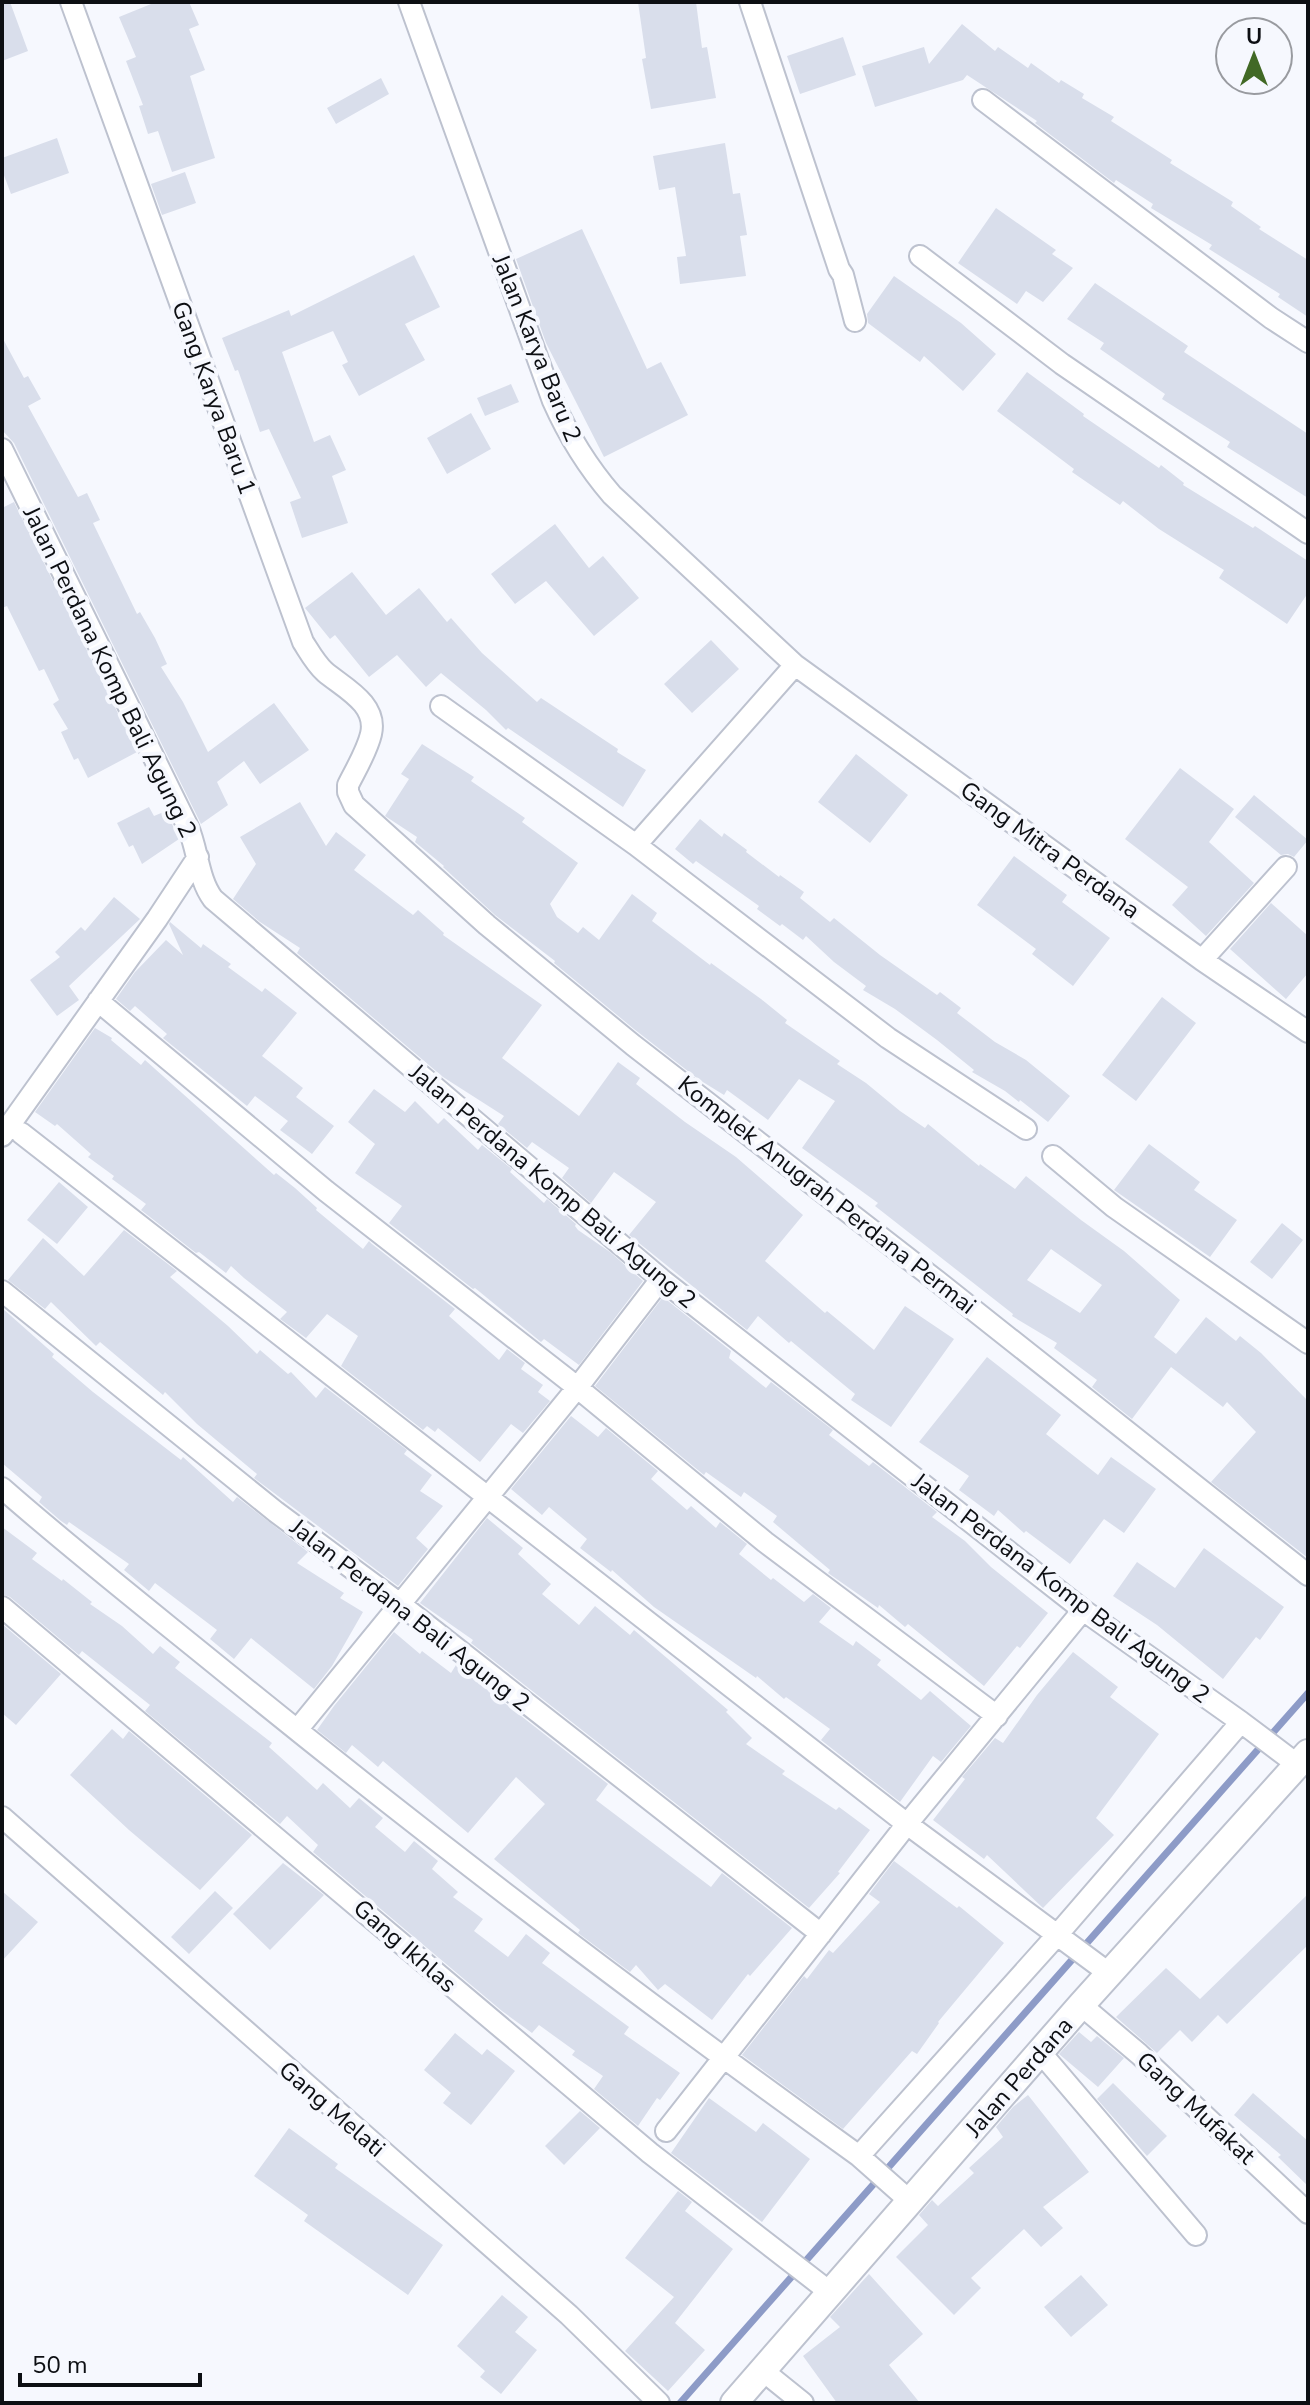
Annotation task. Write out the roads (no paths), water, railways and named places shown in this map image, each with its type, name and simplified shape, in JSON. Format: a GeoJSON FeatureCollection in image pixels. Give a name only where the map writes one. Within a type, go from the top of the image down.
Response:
{"type":"FeatureCollection","features":[{"type":"Feature","properties":{"kind":"street","name":"Gang Karya Baru 1"},"geometry":{"type":"LineString","coordinates":[[71,2],[303,642],[323,671],[366,706],[371,718],[373,730],[348,792],[354,805]]}},
{"type":"Feature","properties":{"kind":"street","name":"Jalan Karya Baru 2"},"geometry":{"type":"LineString","coordinates":[[409,2],[568,435],[612,495],[795,665]]}},
{"type":"Feature","properties":{"kind":"street"},"geometry":{"type":"LineString","coordinates":[[750,2],[797,148],[843,275],[855,321]]}},
{"type":"Feature","properties":{"kind":"street"},"geometry":{"type":"LineString","coordinates":[[983,100],[1271,318],[1308,342]]}},
{"type":"Feature","properties":{"kind":"street"},"geometry":{"type":"LineString","coordinates":[[920,256],[1062,364],[1308,533]]}},
{"type":"Feature","properties":{"kind":"street","name":"Jalan Perdana Komp Bali Agung 2"},"geometry":{"type":"LineString","coordinates":[[2,449],[188,827],[205,890],[213,899],[661,1279],[1083,1610],[1245,1725],[1297,1757]]}},
{"type":"Feature","properties":{"kind":"street"},"geometry":{"type":"LineString","coordinates":[[636,845],[795,665]]}},
{"type":"Feature","properties":{"kind":"street","name":"Gang Mitra Perdana"},"geometry":{"type":"LineString","coordinates":[[795,665],[1202,960],[1308,1032]]}},
{"type":"Feature","properties":{"kind":"street"},"geometry":{"type":"LineString","coordinates":[[441,706],[636,845],[888,1038],[1026,1129]]}},
{"type":"Feature","properties":{"kind":"street","name":"Komplek Anugrah Perdana Permai"},"geometry":{"type":"LineString","coordinates":[[354,805],[487,925],[633,1045],[1308,1575]]}},
{"type":"Feature","properties":{"kind":"street"},"geometry":{"type":"LineString","coordinates":[[198,857],[98,1001],[12,1134],[488,1496],[907,1824],[1106,1971]]}},
{"type":"Feature","properties":{"kind":"street"},"geometry":{"type":"LineString","coordinates":[[1202,960],[1286,867]]}},
{"type":"Feature","properties":{"kind":"street"},"geometry":{"type":"LineString","coordinates":[[98,1001],[326,1191],[577,1388],[765,1542],[997,1716]]}},
{"type":"Feature","properties":{"kind":"street"},"geometry":{"type":"LineString","coordinates":[[1053,1156],[1114,1207],[1308,1343]]}},
{"type":"Feature","properties":{"kind":"street"},"geometry":{"type":"LineString","coordinates":[[297,1730],[577,1388],[661,1279]]}},
{"type":"Feature","properties":{"kind":"street","name":"Jalan Perdana Bali Agung 2"},"geometry":{"type":"LineString","coordinates":[[2,1291],[276,1512],[400,1604],[821,1934]]}},
{"type":"Feature","properties":{"kind":"street"},"geometry":{"type":"LineString","coordinates":[[2,1488],[297,1730],[531,1915],[862,2159],[904,2196]]}},
{"type":"Feature","properties":{"kind":"street","name":"Gang Ikhlas"},"geometry":{"type":"LineString","coordinates":[[2,1607],[639,2144],[822,2285]]}},
{"type":"Feature","properties":{"kind":"street"},"geometry":{"type":"LineString","coordinates":[[666,2131],[907,1824],[1083,1610]]}},
{"type":"Feature","properties":{"kind":"street"},"geometry":{"type":"LineString","coordinates":[[862,2159],[1245,1725]]}},
{"type":"Feature","properties":{"kind":"street","name":"Jalan Perdana"},"geometry":{"type":"LineString","coordinates":[[734,2403],[762,2370],[822,2285],[1041,2053],[1106,1971],[1297,1757]]}},
{"type":"Feature","properties":{"kind":"street","name":"Gang Melati"},"geometry":{"type":"LineString","coordinates":[[2,1817],[569,2315],[659,2403]]}},
{"type":"Feature","properties":{"kind":"street","name":"Gang Mufakat"},"geometry":{"type":"LineString","coordinates":[[1081,2005],[1139,2054],[1308,2213]]}},
{"type":"Feature","properties":{"kind":"street"},"geometry":{"type":"LineString","coordinates":[[1041,2053],[1196,2235]]}},
{"type":"Feature","properties":{"kind":"street"},"geometry":{"type":"LineString","coordinates":[[762,2370],[803,2403]]}},
{"type":"Feature","properties":{"kind":"waterway"},"geometry":{"type":"LineString","coordinates":[[680,2403],[1308,1693]]}}]}
